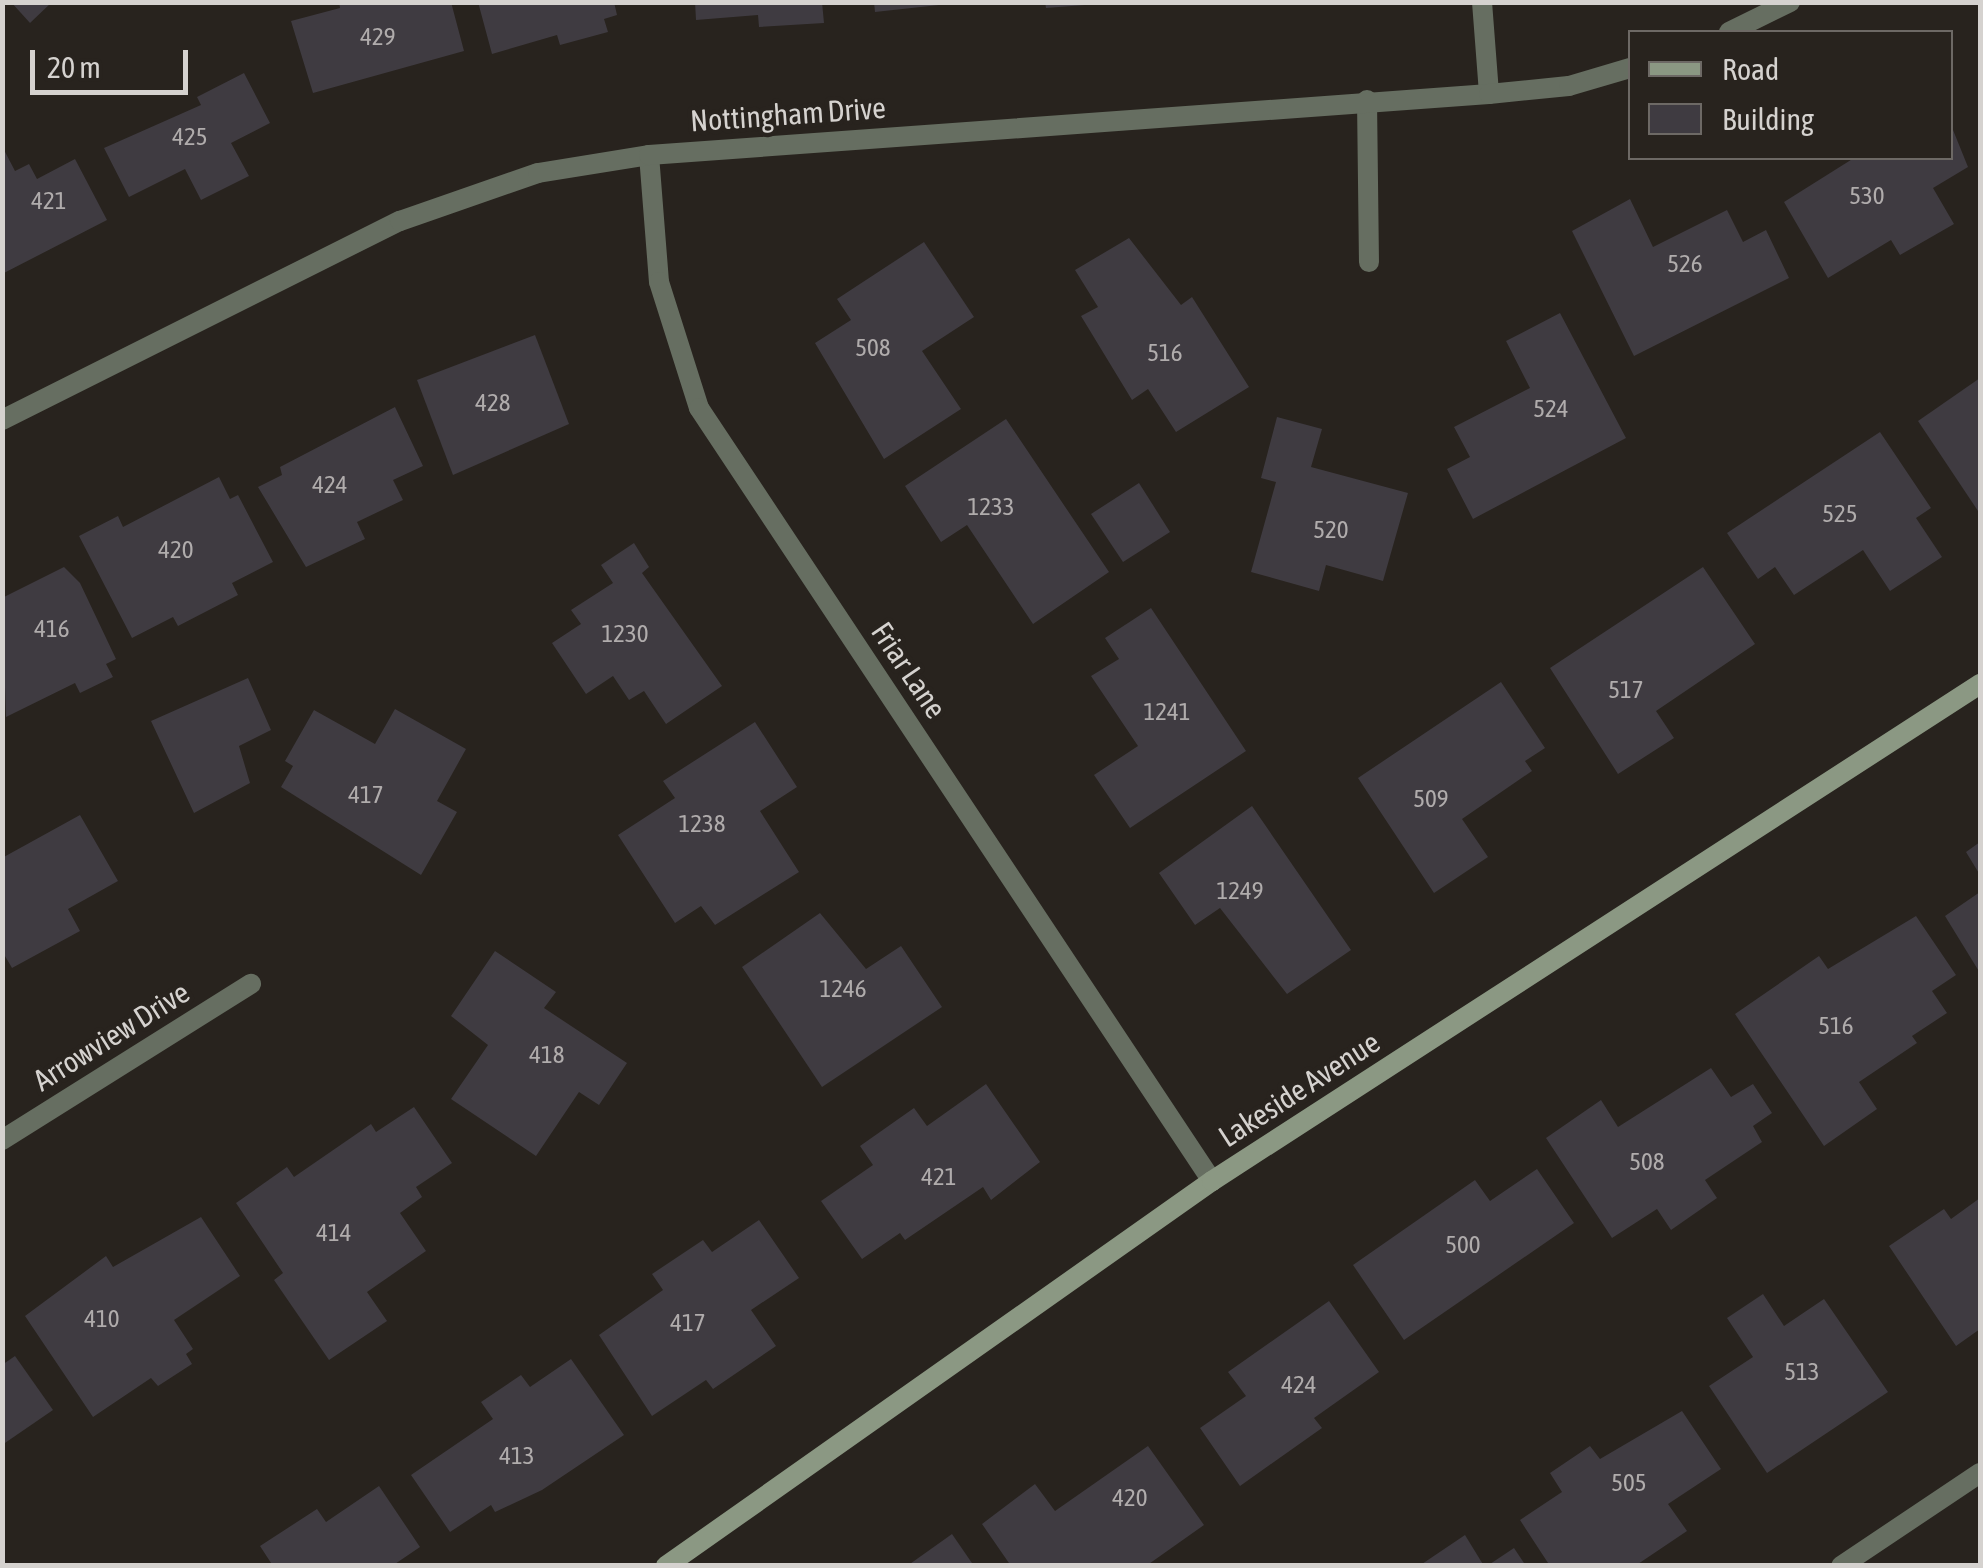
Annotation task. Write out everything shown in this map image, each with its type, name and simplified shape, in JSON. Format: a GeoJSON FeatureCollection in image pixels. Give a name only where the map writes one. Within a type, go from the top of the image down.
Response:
{"type":"FeatureCollection","features":[{"type":"Feature","properties":{"kind":"street"},"geometry":{"type":"LineString","coordinates":[[1482,2],[1490,94]]}},
{"type":"Feature","properties":{"kind":"street"},"geometry":{"type":"LineString","coordinates":[[1734,30],[1790,2]]}},
{"type":"Feature","properties":{"kind":"street","name":"Nottingham Drive"},"geometry":{"type":"LineString","coordinates":[[2,420],[400,222],[538,172],[650,155],[1490,94],[1569,86],[1628,69]]}},
{"type":"Feature","properties":{"kind":"street"},"geometry":{"type":"LineString","coordinates":[[1367,100],[1369,262]]}},
{"type":"Feature","properties":{"kind":"street","name":"Friar Lane"},"geometry":{"type":"LineString","coordinates":[[650,155],[659,282],[700,408],[1212,1181]]}},
{"type":"Feature","properties":{"kind":"street","name":"Lakeside Avenue"},"geometry":{"type":"LineString","coordinates":[[666,1566],[1212,1181],[1980,684]]}},
{"type":"Feature","properties":{"kind":"street","name":"Arrowview Drive"},"geometry":{"type":"LineString","coordinates":[[2,1140],[251,984]]}},
{"type":"Feature","properties":{"kind":"street"},"geometry":{"type":"LineString","coordinates":[[1841,1566],[1980,1474]]}},
{"type":"Feature","properties":{"kind":"building"},"geometry":{"type":"Polygon","coordinates":[[[11,2],[52,2],[30,23],[11,2]]]}},
{"type":"Feature","properties":{"kind":"building"},"geometry":{"type":"Polygon","coordinates":[[[339,2],[451,2],[464,51],[313,93],[291,21],[340,8],[339,2]]]}},
{"type":"Feature","properties":{"kind":"building"},"geometry":{"type":"Polygon","coordinates":[[[478,2],[614,2],[617,15],[604,19],[608,32],[560,45],[557,35],[492,54],[478,2]]]}},
{"type":"Feature","properties":{"kind":"building"},"geometry":{"type":"Polygon","coordinates":[[[695,2],[822,2],[824,23],[759,27],[758,15],[696,20],[695,2]]]}},
{"type":"Feature","properties":{"kind":"building"},"geometry":{"type":"Polygon","coordinates":[[[874,2],[939,2],[939,5],[875,12],[874,2]]]}},
{"type":"Feature","properties":{"kind":"building"},"geometry":{"type":"Polygon","coordinates":[[[1045,2],[1085,2],[1085,5],[1046,8],[1045,2]]]}},
{"type":"Feature","properties":{"kind":"building"},"geometry":{"type":"Polygon","coordinates":[[[244,73],[270,123],[231,143],[249,176],[201,200],[185,169],[129,197],[104,148],[201,105],[197,97],[244,73]]]}},
{"type":"Feature","properties":{"kind":"building"},"geometry":{"type":"Polygon","coordinates":[[[1953,130],[1968,167],[1933,188],[1954,224],[1900,255],[1891,240],[1828,278],[1784,202],[1851,160],[1953,160],[1953,130]]]}},
{"type":"Feature","properties":{"kind":"building"},"geometry":{"type":"Polygon","coordinates":[[[2,146],[15,171],[29,164],[37,179],[75,159],[107,220],[2,274],[2,146]]]}},
{"type":"Feature","properties":{"kind":"building"},"geometry":{"type":"Polygon","coordinates":[[[1630,199],[1653,247],[1727,210],[1743,242],[1766,230],[1789,278],[1634,356],[1572,231],[1630,199]]]}},
{"type":"Feature","properties":{"kind":"building"},"geometry":{"type":"Polygon","coordinates":[[[1129,238],[1181,305],[1192,297],[1249,387],[1176,432],[1148,389],[1132,400],[1081,316],[1098,307],[1075,270],[1129,238]]]}},
{"type":"Feature","properties":{"kind":"building"},"geometry":{"type":"Polygon","coordinates":[[[924,242],[974,317],[922,351],[961,409],[884,459],[815,343],[851,320],[837,299],[924,242]]]}},
{"type":"Feature","properties":{"kind":"building"},"geometry":{"type":"Polygon","coordinates":[[[1560,313],[1626,438],[1473,519],[1447,469],[1470,457],[1454,427],[1530,388],[1506,341],[1560,313]]]}},
{"type":"Feature","properties":{"kind":"building"},"geometry":{"type":"Polygon","coordinates":[[[535,335],[569,424],[453,475],[417,380],[535,335]]]}},
{"type":"Feature","properties":{"kind":"building"},"geometry":{"type":"Polygon","coordinates":[[[1980,378],[1980,514],[1918,421],[1980,378]]]}},
{"type":"Feature","properties":{"kind":"building"},"geometry":{"type":"Polygon","coordinates":[[[395,407],[423,466],[393,480],[403,500],[357,522],[365,539],[306,567],[258,487],[282,475],[280,467],[395,407]]]}},
{"type":"Feature","properties":{"kind":"building"},"geometry":{"type":"Polygon","coordinates":[[[1277,417],[1322,429],[1311,467],[1408,493],[1383,581],[1326,565],[1319,591],[1251,572],[1276,482],[1261,478],[1277,417]]]}},
{"type":"Feature","properties":{"kind":"building"},"geometry":{"type":"Polygon","coordinates":[[[1006,419],[1109,572],[1033,624],[967,525],[941,542],[905,486],[1006,419]]]}},
{"type":"Feature","properties":{"kind":"building"},"geometry":{"type":"Polygon","coordinates":[[[1880,432],[1931,508],[1916,518],[1942,557],[1890,591],[1863,550],[1794,595],[1775,567],[1758,579],[1727,533],[1880,432]]]}},
{"type":"Feature","properties":{"kind":"building"},"geometry":{"type":"Polygon","coordinates":[[[219,477],[230,499],[238,495],[273,562],[232,583],[238,595],[178,626],[173,617],[132,638],[79,536],[118,516],[123,527],[219,477]]]}},
{"type":"Feature","properties":{"kind":"building"},"geometry":{"type":"Polygon","coordinates":[[[1139,483],[1170,532],[1123,562],[1091,514],[1139,483]]]}},
{"type":"Feature","properties":{"kind":"building"},"geometry":{"type":"Polygon","coordinates":[[[634,543],[649,567],[642,573],[722,686],[666,724],[644,691],[629,700],[613,676],[586,694],[552,643],[581,624],[571,610],[613,583],[601,565],[634,543]]]}},
{"type":"Feature","properties":{"kind":"building"},"geometry":{"type":"Polygon","coordinates":[[[64,567],[80,583],[116,659],[106,664],[113,677],[80,693],[75,683],[6,717],[2,598],[64,567]]]}},
{"type":"Feature","properties":{"kind":"building"},"geometry":{"type":"Polygon","coordinates":[[[1703,567],[1755,644],[1656,711],[1674,738],[1618,774],[1550,668],[1703,567]]]}},
{"type":"Feature","properties":{"kind":"building"},"geometry":{"type":"Polygon","coordinates":[[[1151,608],[1246,751],[1130,828],[1094,775],[1138,746],[1091,676],[1119,659],[1105,638],[1151,608]]]}},
{"type":"Feature","properties":{"kind":"building"},"geometry":{"type":"Polygon","coordinates":[[[248,678],[271,730],[239,746],[250,783],[194,813],[151,721],[248,678]]]}},
{"type":"Feature","properties":{"kind":"building"},"geometry":{"type":"Polygon","coordinates":[[[1501,682],[1545,748],[1525,761],[1532,771],[1462,819],[1488,857],[1434,893],[1358,778],[1501,682]]]}},
{"type":"Feature","properties":{"kind":"building"},"geometry":{"type":"Polygon","coordinates":[[[395,709],[466,749],[437,801],[457,812],[421,875],[281,787],[293,766],[285,761],[314,710],[375,744],[395,709]]]}},
{"type":"Feature","properties":{"kind":"building"},"geometry":{"type":"Polygon","coordinates":[[[755,722],[797,787],[760,811],[799,872],[715,925],[701,906],[675,923],[618,835],[675,798],[663,781],[755,722]]]}},
{"type":"Feature","properties":{"kind":"building"},"geometry":{"type":"Polygon","coordinates":[[[1252,806],[1351,950],[1287,994],[1220,908],[1195,925],[1159,873],[1252,806]]]}},
{"type":"Feature","properties":{"kind":"building"},"geometry":{"type":"Polygon","coordinates":[[[80,815],[118,881],[68,909],[80,931],[12,968],[2,951],[2,858],[80,815]]]}},
{"type":"Feature","properties":{"kind":"building"},"geometry":{"type":"Polygon","coordinates":[[[1980,842],[1980,875],[1966,852],[1980,842]]]}},
{"type":"Feature","properties":{"kind":"building"},"geometry":{"type":"Polygon","coordinates":[[[1980,892],[1980,973],[1945,916],[1980,892]]]}},
{"type":"Feature","properties":{"kind":"building"},"geometry":{"type":"Polygon","coordinates":[[[820,913],[866,969],[901,946],[942,1007],[822,1087],[742,967],[820,913]]]}},
{"type":"Feature","properties":{"kind":"building"},"geometry":{"type":"Polygon","coordinates":[[[1916,916],[1956,975],[1932,991],[1947,1013],[1912,1036],[1917,1043],[1859,1082],[1877,1109],[1824,1146],[1735,1014],[1819,956],[1828,969],[1916,916]]]}},
{"type":"Feature","properties":{"kind":"building"},"geometry":{"type":"Polygon","coordinates":[[[495,951],[556,992],[544,1008],[627,1063],[599,1105],[579,1092],[536,1156],[451,1099],[488,1045],[451,1016],[495,951]]]}},
{"type":"Feature","properties":{"kind":"building"},"geometry":{"type":"Polygon","coordinates":[[[1711,1068],[1731,1097],[1753,1084],[1772,1113],[1753,1126],[1762,1142],[1705,1180],[1717,1198],[1671,1230],[1657,1209],[1612,1238],[1546,1138],[1601,1100],[1618,1127],[1711,1068]]]}},
{"type":"Feature","properties":{"kind":"building"},"geometry":{"type":"Polygon","coordinates":[[[986,1084],[1040,1162],[991,1200],[983,1187],[905,1240],[900,1233],[862,1259],[821,1201],[873,1165],[860,1146],[914,1108],[927,1126],[986,1084]]]}},
{"type":"Feature","properties":{"kind":"building"},"geometry":{"type":"Polygon","coordinates":[[[414,1107],[452,1163],[416,1187],[422,1197],[400,1213],[426,1251],[367,1292],[387,1321],[329,1360],[274,1280],[283,1273],[236,1203],[287,1167],[294,1177],[371,1124],[376,1132],[414,1107]]]}},
{"type":"Feature","properties":{"kind":"building"},"geometry":{"type":"Polygon","coordinates":[[[1537,1169],[1574,1223],[1404,1340],[1353,1265],[1475,1180],[1490,1201],[1537,1169]]]}},
{"type":"Feature","properties":{"kind":"building"},"geometry":{"type":"Polygon","coordinates":[[[1980,1198],[1980,1329],[1956,1346],[1889,1246],[1944,1209],[1951,1219],[1980,1198]]]}},
{"type":"Feature","properties":{"kind":"building"},"geometry":{"type":"Polygon","coordinates":[[[201,1217],[240,1276],[174,1320],[193,1349],[186,1354],[192,1364],[158,1386],[151,1378],[93,1417],[25,1316],[106,1256],[113,1267],[201,1217]]]}},
{"type":"Feature","properties":{"kind":"building"},"geometry":{"type":"Polygon","coordinates":[[[759,1220],[799,1278],[751,1310],[776,1346],[713,1389],[706,1380],[652,1416],[599,1335],[663,1290],[652,1274],[703,1240],[712,1252],[759,1220]]]}},
{"type":"Feature","properties":{"kind":"building"},"geometry":{"type":"Polygon","coordinates":[[[1763,1294],[1784,1326],[1824,1299],[1888,1392],[1767,1473],[1709,1386],[1753,1357],[1727,1318],[1763,1294]]]}},
{"type":"Feature","properties":{"kind":"building"},"geometry":{"type":"Polygon","coordinates":[[[1329,1301],[1379,1372],[1314,1418],[1322,1428],[1240,1486],[1200,1428],[1246,1396],[1228,1372],[1329,1301]]]}},
{"type":"Feature","properties":{"kind":"building"},"geometry":{"type":"Polygon","coordinates":[[[15,1356],[53,1410],[2,1445],[2,1365],[15,1356]]]}},
{"type":"Feature","properties":{"kind":"building"},"geometry":{"type":"Polygon","coordinates":[[[571,1359],[624,1435],[542,1490],[495,1512],[491,1505],[450,1532],[411,1475],[493,1419],[481,1402],[521,1375],[530,1387],[571,1359]]]}},
{"type":"Feature","properties":{"kind":"building"},"geometry":{"type":"Polygon","coordinates":[[[1682,1411],[1721,1469],[1668,1504],[1687,1531],[1635,1566],[1550,1566],[1520,1520],[1562,1492],[1550,1473],[1590,1446],[1600,1459],[1682,1411]]]}},
{"type":"Feature","properties":{"kind":"building"},"geometry":{"type":"Polygon","coordinates":[[[1148,1446],[1204,1525],[1146,1566],[1011,1566],[982,1524],[1035,1484],[1055,1511],[1148,1446]]]}},
{"type":"Feature","properties":{"kind":"building"},"geometry":{"type":"Polygon","coordinates":[[[379,1486],[420,1547],[392,1566],[273,1566],[260,1546],[317,1509],[326,1522],[379,1486]]]}},
{"type":"Feature","properties":{"kind":"building"},"geometry":{"type":"Polygon","coordinates":[[[952,1534],[974,1566],[907,1566],[952,1534]]]}},
{"type":"Feature","properties":{"kind":"building"},"geometry":{"type":"Polygon","coordinates":[[[1465,1535],[1484,1566],[1419,1566],[1465,1535]]]}},
{"type":"Feature","properties":{"kind":"building"},"geometry":{"type":"Polygon","coordinates":[[[1514,1548],[1526,1566],[1487,1566],[1514,1548]]]}}]}
